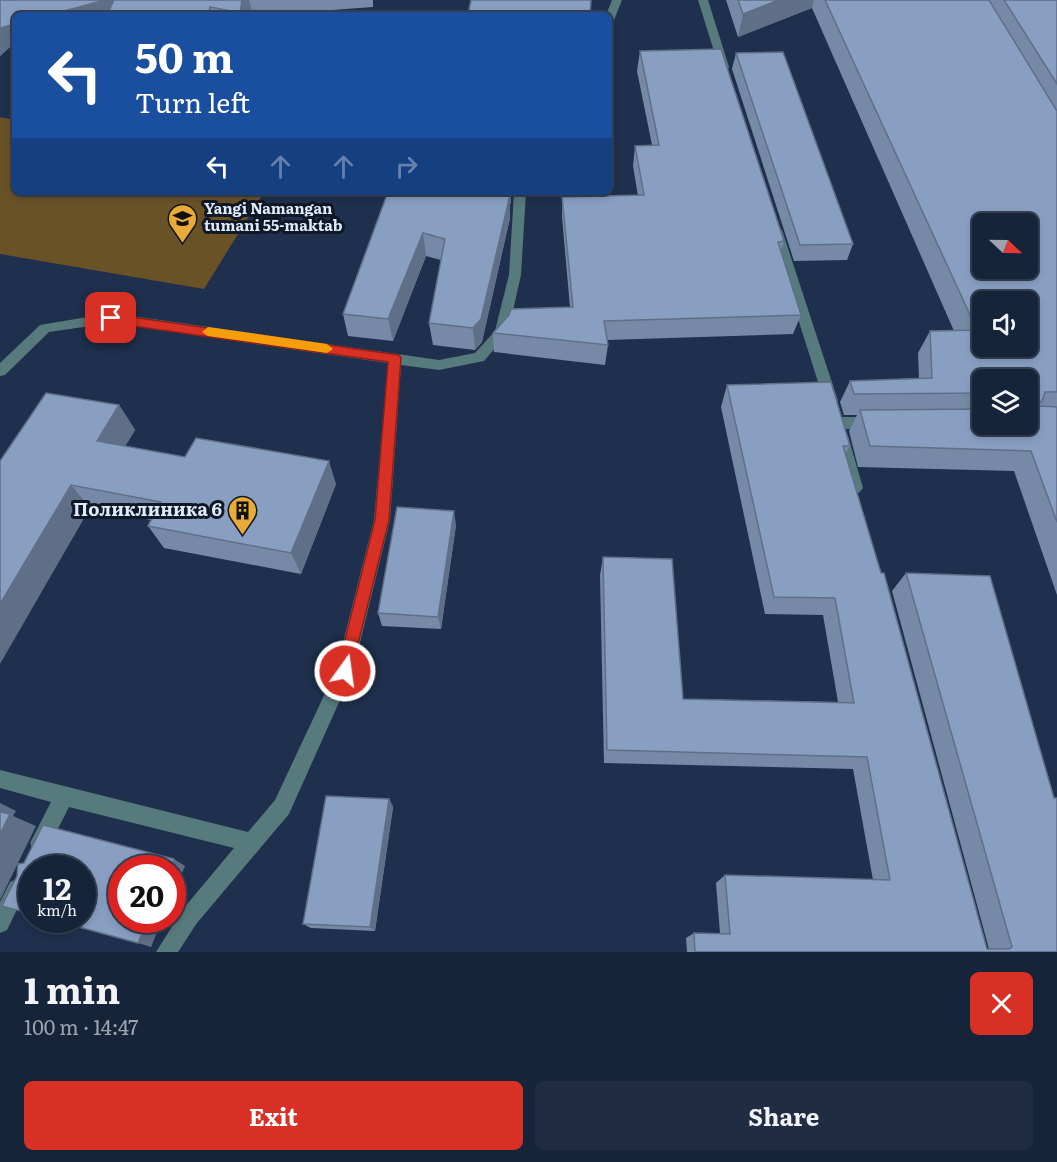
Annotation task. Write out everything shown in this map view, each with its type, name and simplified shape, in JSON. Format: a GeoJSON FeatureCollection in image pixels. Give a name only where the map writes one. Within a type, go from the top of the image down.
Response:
{"type":"FeatureCollection","features":[{"type":"Feature","properties":{"kind":"street"},"geometry":{"type":"LineString","coordinates":[[703,0],[729,80]]}},
{"type":"Feature","properties":{"kind":"street"},"geometry":{"type":"LineString","coordinates":[[0,371],[45,328],[111,318],[439,364],[479,357],[501,333],[514,275],[520,195]]}},
{"type":"Feature","properties":{"kind":"street"},"geometry":{"type":"LineString","coordinates":[[772,217],[837,423],[859,504]]}},
{"type":"Feature","properties":{"kind":"street"},"geometry":{"type":"LineString","coordinates":[[166,952],[190,916],[282,807],[345,671],[382,520],[395,358]]}},
{"type":"Feature","properties":{"kind":"street"},"geometry":{"type":"LineString","coordinates":[[837,423],[882,423]]}},
{"type":"Feature","properties":{"kind":"street"},"geometry":{"type":"LineString","coordinates":[[0,779],[252,843]]}},
{"type":"Feature","properties":{"kind":"street"},"geometry":{"type":"LineString","coordinates":[[0,923],[64,796]]}},
{"type":"Feature","properties":{"kind":"shaded area"},"geometry":{"type":"Polygon","coordinates":[[[0,117],[12,119],[12,195],[262,195],[204,289],[0,254],[0,117]]]}},
{"type":"Feature","properties":{"kind":"building"},"geometry":{"type":"Polygon","coordinates":[[[0,0],[105,0],[60,12],[12,12],[12,25],[0,28],[0,0]]]}},
{"type":"Feature","properties":{"kind":"building"},"geometry":{"type":"Polygon","coordinates":[[[114,0],[242,0],[240,12],[210,7],[209,12],[108,12],[114,0]]]}},
{"type":"Feature","properties":{"kind":"building"},"geometry":{"type":"Polygon","coordinates":[[[471,0],[591,0],[590,12],[469,12],[471,0]]]}},
{"type":"Feature","properties":{"kind":"building"},"geometry":{"type":"Polygon","coordinates":[[[738,0],[779,0],[743,14],[738,0]]]}},
{"type":"Feature","properties":{"kind":"building"},"geometry":{"type":"Polygon","coordinates":[[[825,0],[989,0],[1057,111],[1057,392],[1045,392],[1042,401],[1038,403],[1038,369],[972,369],[972,393],[854,394],[850,381],[932,378],[930,331],[972,330],[972,357],[1038,357],[1038,291],[972,291],[972,319],[825,0]]]}},
{"type":"Feature","properties":{"kind":"building"},"geometry":{"type":"Polygon","coordinates":[[[1004,0],[1057,0],[1057,84],[1004,0]]]}},
{"type":"Feature","properties":{"kind":"building"},"geometry":{"type":"Polygon","coordinates":[[[721,49],[784,241],[778,242],[801,315],[604,321],[608,345],[493,333],[509,315],[511,309],[573,307],[562,197],[644,195],[635,146],[659,145],[640,51],[721,49]]]}},
{"type":"Feature","properties":{"kind":"building"},"geometry":{"type":"Polygon","coordinates":[[[783,52],[853,244],[800,245],[736,53],[783,52]]]}},
{"type":"Feature","properties":{"kind":"building"},"geometry":{"type":"Polygon","coordinates":[[[387,195],[510,195],[481,319],[473,328],[429,323],[445,239],[423,233],[388,319],[343,314],[387,195]]]}},
{"type":"Feature","properties":{"kind":"building"},"geometry":{"type":"Polygon","coordinates":[[[831,382],[850,446],[843,446],[881,573],[884,573],[987,949],[1009,949],[1012,947],[906,573],[990,576],[1054,798],[1057,798],[1057,952],[695,952],[694,933],[730,934],[725,875],[890,880],[867,757],[607,750],[603,557],[672,559],[683,699],[854,703],[835,598],[774,597],[727,385],[831,382]]]}},
{"type":"Feature","properties":{"kind":"building","name":"Поликлиника 6"},"geometry":{"type":"Polygon","coordinates":[[[46,393],[119,405],[97,441],[185,457],[196,438],[329,461],[291,553],[148,526],[161,502],[71,485],[0,604],[0,461],[46,393]]]}},
{"type":"Feature","properties":{"kind":"building"},"geometry":{"type":"Polygon","coordinates":[[[1038,405],[1057,407],[1057,522],[1031,451],[870,446],[860,410],[972,409],[972,435],[1038,435],[1038,405]]]}},
{"type":"Feature","properties":{"kind":"building"},"geometry":{"type":"Polygon","coordinates":[[[397,507],[454,511],[438,617],[378,613],[397,507]]]}},
{"type":"Feature","properties":{"kind":"building"},"geometry":{"type":"Polygon","coordinates":[[[326,796],[389,799],[370,927],[303,924],[326,796]]]}},
{"type":"Feature","properties":{"kind":"building"},"geometry":{"type":"Polygon","coordinates":[[[0,812],[10,814],[0,834],[0,812]]]}},
{"type":"Feature","properties":{"kind":"building"},"geometry":{"type":"Polygon","coordinates":[[[43,825],[159,855],[108,855],[108,933],[142,933],[138,943],[96,932],[96,855],[28,855],[43,825]]]}},
{"type":"Feature","properties":{"kind":"building"},"geometry":{"type":"Polygon","coordinates":[[[18,864],[18,910],[2,906],[17,876],[18,864]]]}},
{"type":"Feature","properties":{"kind":"slow traffic"},"geometry":{"type":"LineString","coordinates":[[208,332],[327,349]]}},
{"type":"Feature","properties":{"kind":"place","name":"Yangi Namangan tumani 55-maktab"},"geometry":{"type":"Point","coordinates":[183,244]}},
{"type":"Feature","properties":{"kind":"place","name":"Поликлиника 6"},"geometry":{"type":"Point","coordinates":[243,536]}},
{"type":"Feature","properties":{"kind":"route"},"geometry":{"type":"LineString","coordinates":[[111,318],[395,358],[382,520],[345,671]]}}]}
